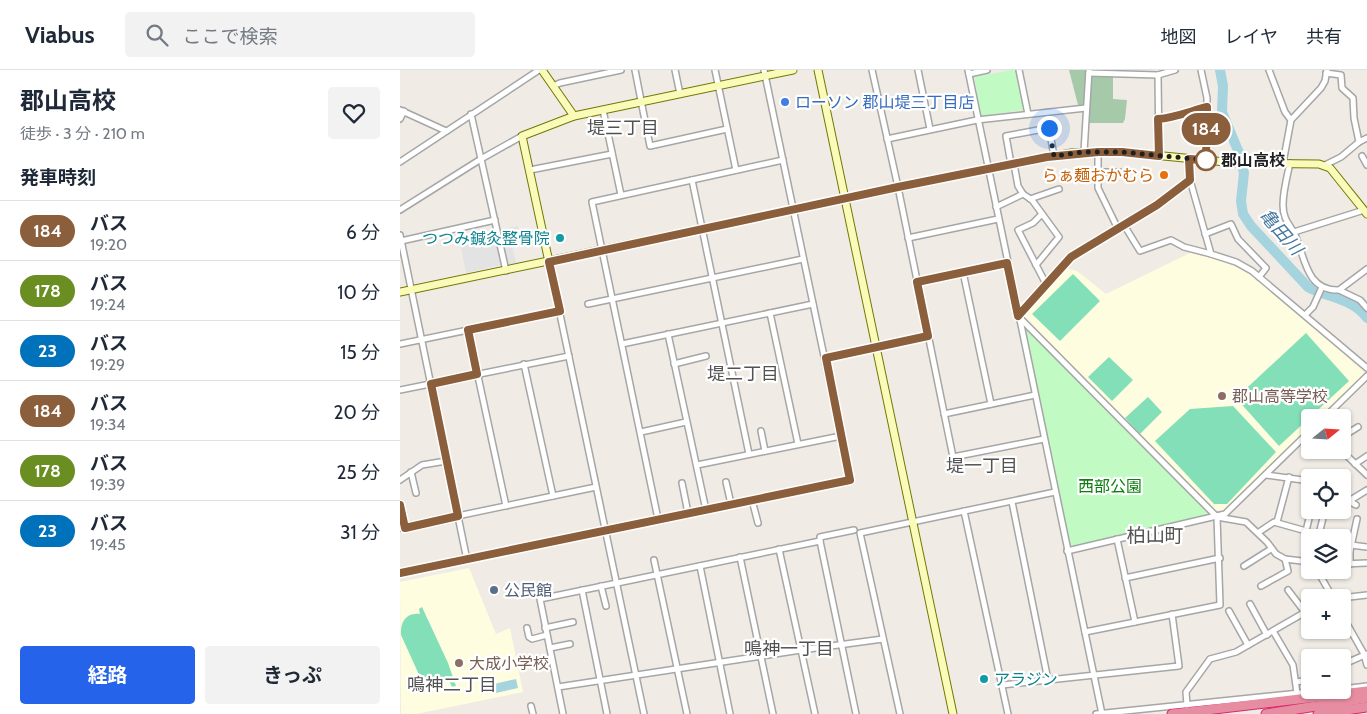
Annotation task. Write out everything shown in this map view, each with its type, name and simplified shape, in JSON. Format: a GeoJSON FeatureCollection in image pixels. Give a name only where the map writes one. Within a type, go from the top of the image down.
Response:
{"type":"FeatureCollection","features":[{"type":"Feature","properties":{"kind":"highway"},"geometry":{"type":"LineString","coordinates":[[1172,714],[1367,691]]}},
{"type":"Feature","properties":{"kind":"highway"},"geometry":{"type":"LineString","coordinates":[[1266,714],[1367,698]]}},
{"type":"Feature","properties":{"kind":"highway"},"geometry":{"type":"LineString","coordinates":[[1318,714],[1367,707]]}},
{"type":"Feature","properties":{"kind":"street"},"geometry":{"type":"LineString","coordinates":[[400,162],[540,70],[574,116]]}},
{"type":"Feature","properties":{"kind":"street"},"geometry":{"type":"LineString","coordinates":[[553,86],[620,70]]}},
{"type":"Feature","properties":{"kind":"street"},"geometry":{"type":"LineString","coordinates":[[634,70],[650,146],[727,129]]}},
{"type":"Feature","properties":{"kind":"street"},"geometry":{"type":"LineString","coordinates":[[675,70],[680,94]]}},
{"type":"Feature","properties":{"kind":"street"},"geometry":{"type":"LineString","coordinates":[[715,70],[736,170]]}},
{"type":"Feature","properties":{"kind":"street"},"geometry":{"type":"LineString","coordinates":[[400,210],[481,159],[522,136],[574,116],[680,94],[765,73],[793,70]]}},
{"type":"Feature","properties":{"kind":"street"},"geometry":{"type":"LineString","coordinates":[[818,70],[953,714]]}},
{"type":"Feature","properties":{"kind":"street"},"geometry":{"type":"LineString","coordinates":[[872,70],[953,457],[1044,439]]}},
{"type":"Feature","properties":{"kind":"street"},"geometry":{"type":"LineString","coordinates":[[918,70],[930,129]]}},
{"type":"Feature","properties":{"kind":"street"},"geometry":{"type":"LineString","coordinates":[[987,70],[968,72],[1102,714]]}},
{"type":"Feature","properties":{"kind":"street"},"geometry":{"type":"LineString","coordinates":[[1018,70],[1028,114]]}},
{"type":"Feature","properties":{"kind":"street"},"geometry":{"type":"LineString","coordinates":[[1084,152],[1089,71],[1133,72],[1158,75],[1175,70]]}},
{"type":"Feature","properties":{"kind":"street"},"geometry":{"type":"LineString","coordinates":[[1201,70],[1207,98],[1206,160]]}},
{"type":"Feature","properties":{"kind":"street"},"geometry":{"type":"LineString","coordinates":[[1269,70],[1285,112],[1291,120]]}},
{"type":"Feature","properties":{"kind":"street"},"geometry":{"type":"LineString","coordinates":[[1359,142],[1354,118],[1353,98],[1342,88],[1341,75],[1326,72],[1325,81],[1321,88],[1291,120],[1283,207],[1287,224],[1294,232],[1308,272],[1322,288],[1339,290],[1360,300],[1367,308]]}},
{"type":"Feature","properties":{"kind":"street"},"geometry":{"type":"LineString","coordinates":[[400,573],[850,480],[765,73]]}},
{"type":"Feature","properties":{"kind":"street"},"geometry":{"type":"LineString","coordinates":[[1158,75],[1159,156]]}},
{"type":"Feature","properties":{"kind":"street"},"geometry":{"type":"LineString","coordinates":[[1158,119],[1207,107]]}},
{"type":"Feature","properties":{"kind":"street"},"geometry":{"type":"LineString","coordinates":[[887,139],[978,120],[1086,108]]}},
{"type":"Feature","properties":{"kind":"street"},"geometry":{"type":"LineString","coordinates":[[400,119],[402,110],[446,131]]}},
{"type":"Feature","properties":{"kind":"street"},"geometry":{"type":"LineString","coordinates":[[603,110],[621,195]]}},
{"type":"Feature","properties":{"kind":"street"},"geometry":{"type":"LineString","coordinates":[[471,114],[506,270]]}},
{"type":"Feature","properties":{"kind":"street"},"geometry":{"type":"LineString","coordinates":[[1036,265],[1059,237],[1018,186],[1006,136],[1049,128],[1054,156]]}},
{"type":"Feature","properties":{"kind":"street"},"geometry":{"type":"LineString","coordinates":[[522,136],[644,714]]}},
{"type":"Feature","properties":{"kind":"street"},"geometry":{"type":"LineString","coordinates":[[1325,165],[1341,157],[1367,138]]}},
{"type":"Feature","properties":{"kind":"street"},"geometry":{"type":"LineString","coordinates":[[400,292],[898,187],[1054,156],[1084,152],[1122,152],[1249,164],[1325,165],[1330,168],[1365,208],[1294,232]]}},
{"type":"Feature","properties":{"kind":"street"},"geometry":{"type":"LineString","coordinates":[[1098,152],[1098,188],[1118,229]]}},
{"type":"Feature","properties":{"kind":"street"},"geometry":{"type":"LineString","coordinates":[[530,170],[612,154]]}},
{"type":"Feature","properties":{"kind":"street"},"geometry":{"type":"LineString","coordinates":[[1362,156],[1367,165]]}},
{"type":"Feature","properties":{"kind":"street"},"geometry":{"type":"LineString","coordinates":[[1189,159],[1190,180],[1211,254]]}},
{"type":"Feature","properties":{"kind":"street"},"geometry":{"type":"LineString","coordinates":[[658,519],[592,202],[783,160]]}},
{"type":"Feature","properties":{"kind":"street"},"geometry":{"type":"LineString","coordinates":[[1098,172],[1120,172]]}},
{"type":"Feature","properties":{"kind":"street"},"geometry":{"type":"LineString","coordinates":[[692,180],[749,454]]}},
{"type":"Feature","properties":{"kind":"street"},"geometry":{"type":"LineString","coordinates":[[1018,316],[1071,257],[1157,205],[1190,180]]}},
{"type":"Feature","properties":{"kind":"street"},"geometry":{"type":"LineString","coordinates":[[1030,199],[1059,189]]}},
{"type":"Feature","properties":{"kind":"street"},"geometry":{"type":"LineString","coordinates":[[996,207],[1023,194]]}},
{"type":"Feature","properties":{"kind":"street"},"geometry":{"type":"LineString","coordinates":[[1042,214],[1033,223],[1018,230],[1046,284]]}},
{"type":"Feature","properties":{"kind":"street"},"geometry":{"type":"LineString","coordinates":[[908,238],[998,219]]}},
{"type":"Feature","properties":{"kind":"street"},"geometry":{"type":"LineString","coordinates":[[466,560],[401,238],[495,220]]}},
{"type":"Feature","properties":{"kind":"street"},"geometry":{"type":"LineString","coordinates":[[1205,234],[1231,224],[1238,239],[1266,268],[1259,277]]}},
{"type":"Feature","properties":{"kind":"street"},"geometry":{"type":"LineString","coordinates":[[1124,225],[1140,251],[1171,240],[1184,247],[1236,262],[1259,277],[1367,368]]}},
{"type":"Feature","properties":{"kind":"street"},"geometry":{"type":"LineString","coordinates":[[588,304],[803,259]]}},
{"type":"Feature","properties":{"kind":"street"},"geometry":{"type":"LineString","coordinates":[[917,282],[1007,263]]}},
{"type":"Feature","properties":{"kind":"street"},"geometry":{"type":"LineString","coordinates":[[1339,290],[1367,269]]}},
{"type":"Feature","properties":{"kind":"street"},"geometry":{"type":"LineString","coordinates":[[963,272],[991,404]]}},
{"type":"Feature","properties":{"kind":"street"},"geometry":{"type":"LineString","coordinates":[[1305,315],[1314,307],[1322,288]]}},
{"type":"Feature","properties":{"kind":"street"},"geometry":{"type":"LineString","coordinates":[[622,344],[813,304]]}},
{"type":"Feature","properties":{"kind":"street"},"geometry":{"type":"LineString","coordinates":[[400,344],[560,311]]}},
{"type":"Feature","properties":{"kind":"street"},"geometry":{"type":"LineString","coordinates":[[770,313],[798,444]]}},
{"type":"Feature","properties":{"kind":"street"},"geometry":{"type":"LineString","coordinates":[[1018,316],[1217,518],[1246,522],[1259,532],[1276,554],[1285,559],[1301,561]]}},
{"type":"Feature","properties":{"kind":"street"},"geometry":{"type":"LineString","coordinates":[[468,330],[506,506]]}},
{"type":"Feature","properties":{"kind":"street"},"geometry":{"type":"LineString","coordinates":[[668,334],[706,510]]}},
{"type":"Feature","properties":{"kind":"street"},"geometry":{"type":"LineString","coordinates":[[826,358],[928,336]]}},
{"type":"Feature","properties":{"kind":"street"},"geometry":{"type":"LineString","coordinates":[[400,390],[569,356]]}},
{"type":"Feature","properties":{"kind":"street"},"geometry":{"type":"LineString","coordinates":[[674,364],[706,356]]}},
{"type":"Feature","properties":{"kind":"street"},"geometry":{"type":"LineString","coordinates":[[524,364],[553,496]]}},
{"type":"Feature","properties":{"kind":"street"},"geometry":{"type":"LineString","coordinates":[[1333,409],[1367,376]]}},
{"type":"Feature","properties":{"kind":"street"},"geometry":{"type":"LineString","coordinates":[[944,414],[1035,395]]}},
{"type":"Feature","properties":{"kind":"street"},"geometry":{"type":"LineString","coordinates":[[641,432],[686,422]]}},
{"type":"Feature","properties":{"kind":"street"},"geometry":{"type":"LineString","coordinates":[[1351,431],[1358,427]]}},
{"type":"Feature","properties":{"kind":"street"},"geometry":{"type":"LineString","coordinates":[[761,431],[765,451]]}},
{"type":"Feature","properties":{"kind":"street"},"geometry":{"type":"LineString","coordinates":[[696,465],[841,436]]}},
{"type":"Feature","properties":{"kind":"street"},"geometry":{"type":"LineString","coordinates":[[1067,551],[1217,518],[1225,514],[1301,441]]}},
{"type":"Feature","properties":{"kind":"street"},"geometry":{"type":"LineString","coordinates":[[1356,464],[1367,456]]}},
{"type":"Feature","properties":{"kind":"street"},"geometry":{"type":"LineString","coordinates":[[1351,459],[1367,475]]}},
{"type":"Feature","properties":{"kind":"street"},"geometry":{"type":"LineString","coordinates":[[400,480],[422,465],[446,461]]}},
{"type":"Feature","properties":{"kind":"street"},"geometry":{"type":"LineString","coordinates":[[411,472],[416,494]]}},
{"type":"Feature","properties":{"kind":"street"},"geometry":{"type":"LineString","coordinates":[[1266,475],[1301,479]]}},
{"type":"Feature","properties":{"kind":"street"},"geometry":{"type":"LineString","coordinates":[[1276,522],[1289,477]]}},
{"type":"Feature","properties":{"kind":"street"},"geometry":{"type":"LineString","coordinates":[[726,482],[731,504]]}},
{"type":"Feature","properties":{"kind":"street"},"geometry":{"type":"LineString","coordinates":[[682,483],[688,513]]}},
{"type":"Feature","properties":{"kind":"street"},"geometry":{"type":"LineString","coordinates":[[400,505],[402,528],[596,487]]}},
{"type":"Feature","properties":{"kind":"street"},"geometry":{"type":"LineString","coordinates":[[1351,500],[1367,490]]}},
{"type":"Feature","properties":{"kind":"street"},"geometry":{"type":"LineString","coordinates":[[900,714],[860,533],[1055,492]]}},
{"type":"Feature","properties":{"kind":"street"},"geometry":{"type":"LineString","coordinates":[[752,500],[758,523]]}},
{"type":"Feature","properties":{"kind":"street"},"geometry":{"type":"LineString","coordinates":[[1012,502],[1048,680]]}},
{"type":"Feature","properties":{"kind":"street"},"geometry":{"type":"LineString","coordinates":[[1351,502],[1356,505]]}},
{"type":"Feature","properties":{"kind":"street"},"geometry":{"type":"LineString","coordinates":[[964,511],[1008,714]]}},
{"type":"Feature","properties":{"kind":"street"},"geometry":{"type":"LineString","coordinates":[[1085,632],[1220,605],[1220,558],[1217,518]]}},
{"type":"Feature","properties":{"kind":"street"},"geometry":{"type":"LineString","coordinates":[[1357,519],[1351,548],[1367,547]]}},
{"type":"Feature","properties":{"kind":"street"},"geometry":{"type":"LineString","coordinates":[[1259,532],[1274,522],[1301,530]]}},
{"type":"Feature","properties":{"kind":"street"},"geometry":{"type":"LineString","coordinates":[[854,530],[820,537],[820,541],[856,714]]}},
{"type":"Feature","properties":{"kind":"street"},"geometry":{"type":"LineString","coordinates":[[1116,539],[1135,622]]}},
{"type":"Feature","properties":{"kind":"street"},"geometry":{"type":"LineString","coordinates":[[563,714],[540,599],[820,541]]}},
{"type":"Feature","properties":{"kind":"street"},"geometry":{"type":"LineString","coordinates":[[780,548],[815,714]]}},
{"type":"Feature","properties":{"kind":"street"},"geometry":{"type":"LineString","coordinates":[[1244,566],[1271,549]]}},
{"type":"Feature","properties":{"kind":"street"},"geometry":{"type":"LineString","coordinates":[[740,557],[773,714]]}},
{"type":"Feature","properties":{"kind":"street"},"geometry":{"type":"LineString","coordinates":[[1125,578],[1220,558]]}},
{"type":"Feature","properties":{"kind":"street"},"geometry":{"type":"LineString","coordinates":[[1261,586],[1288,571],[1285,559]]}},
{"type":"Feature","properties":{"kind":"street"},"geometry":{"type":"LineString","coordinates":[[654,560],[687,714]]}},
{"type":"Feature","properties":{"kind":"street"},"geometry":{"type":"LineString","coordinates":[[1351,564],[1367,563]]}},
{"type":"Feature","properties":{"kind":"street"},"geometry":{"type":"LineString","coordinates":[[700,566],[730,714]]}},
{"type":"Feature","properties":{"kind":"street"},"geometry":{"type":"LineString","coordinates":[[601,586],[606,606]]}},
{"type":"Feature","properties":{"kind":"street"},"geometry":{"type":"LineString","coordinates":[[582,590],[607,714]]}},
{"type":"Feature","properties":{"kind":"street"},"geometry":{"type":"LineString","coordinates":[[1288,590],[1301,604]]}},
{"type":"Feature","properties":{"kind":"street"},"geometry":{"type":"LineString","coordinates":[[1351,597],[1367,595]]}},
{"type":"Feature","properties":{"kind":"street"},"geometry":{"type":"LineString","coordinates":[[1250,604],[1267,635]]}},
{"type":"Feature","properties":{"kind":"street"},"geometry":{"type":"LineString","coordinates":[[1229,611],[1248,645]]}},
{"type":"Feature","properties":{"kind":"street"},"geometry":{"type":"LineString","coordinates":[[1002,684],[1179,666],[1172,614]]}},
{"type":"Feature","properties":{"kind":"street"},"geometry":{"type":"LineString","coordinates":[[1187,705],[1186,692],[1210,659],[1236,652],[1301,615]]}},
{"type":"Feature","properties":{"kind":"street"},"geometry":{"type":"LineString","coordinates":[[545,628],[573,622]]}},
{"type":"Feature","properties":{"kind":"street"},"geometry":{"type":"LineString","coordinates":[[527,628],[529,637],[532,639],[547,635]]}},
{"type":"Feature","properties":{"kind":"street"},"geometry":{"type":"LineString","coordinates":[[1351,630],[1366,654],[1367,666]]}},
{"type":"Feature","properties":{"kind":"street"},"geometry":{"type":"LineString","coordinates":[[1273,631],[1293,665],[1297,693]]}},
{"type":"Feature","properties":{"kind":"street"},"geometry":{"type":"LineString","coordinates":[[558,687],[883,639]]}},
{"type":"Feature","properties":{"kind":"street"},"geometry":{"type":"LineString","coordinates":[[550,648],[570,644]]}},
{"type":"Feature","properties":{"kind":"street"},"geometry":{"type":"LineString","coordinates":[[1351,661],[1366,654]]}},
{"type":"Feature","properties":{"kind":"street"},"geometry":{"type":"LineString","coordinates":[[1296,682],[1301,681]]}},
{"type":"Feature","properties":{"kind":"street"},"geometry":{"type":"LineString","coordinates":[[1351,688],[1367,686]]}},
{"type":"Feature","properties":{"kind":"street"},"geometry":{"type":"LineString","coordinates":[[1096,714],[1301,693]]}},
{"type":"Feature","properties":{"kind":"street"},"geometry":{"type":"LineString","coordinates":[[531,706],[533,714]]}},
{"type":"Feature","properties":{"kind":"shaded area"},"geometry":{"type":"Polygon","coordinates":[[[518,226],[520,238],[511,241],[516,263],[506,265],[499,230],[518,226]]]}},
{"type":"Feature","properties":{"kind":"shaded area"},"geometry":{"type":"Polygon","coordinates":[[[464,232],[467,242],[495,236],[501,265],[466,273],[458,233],[464,232]]]}},
{"type":"Feature","properties":{"kind":"shaded area","name":"郡山高等学校"},"geometry":{"type":"Polygon","coordinates":[[[1194,251],[1247,271],[1365,374],[1328,409],[1301,409],[1301,437],[1225,511],[1214,510],[1024,316],[1065,268],[1077,271],[1106,294],[1194,251]]]}},
{"type":"Feature","properties":{"kind":"shaded area","name":"大成小学校"},"geometry":{"type":"Polygon","coordinates":[[[469,568],[496,634],[510,628],[523,692],[416,714],[401,714],[400,582],[469,568]]]}},
{"type":"Feature","properties":{"kind":"green space"},"geometry":{"type":"Polygon","coordinates":[[[1016,70],[1024,110],[981,116],[974,77],[1016,70]]]}},
{"type":"Feature","properties":{"kind":"green space"},"geometry":{"type":"Polygon","coordinates":[[[1069,70],[1086,70],[1085,103],[1083,105],[1078,105],[1069,70]]]}},
{"type":"Feature","properties":{"kind":"green space"},"geometry":{"type":"Polygon","coordinates":[[[1093,74],[1113,75],[1113,99],[1127,100],[1123,123],[1087,123],[1091,76],[1093,74]]]}},
{"type":"Feature","properties":{"kind":"green space"},"geometry":{"type":"Polygon","coordinates":[[[1073,274],[1100,301],[1060,341],[1032,314],[1073,274]]]}},
{"type":"Feature","properties":{"kind":"green space","name":"西部公園"},"geometry":{"type":"Polygon","coordinates":[[[1023,325],[1213,516],[1069,548],[1023,325]]]}},
{"type":"Feature","properties":{"kind":"green space"},"geometry":{"type":"Polygon","coordinates":[[[1306,333],[1349,381],[1319,409],[1301,409],[1301,426],[1279,446],[1236,398],[1306,333]]]}},
{"type":"Feature","properties":{"kind":"green space"},"geometry":{"type":"Polygon","coordinates":[[[1109,357],[1133,380],[1112,401],[1088,377],[1109,357]]]}},
{"type":"Feature","properties":{"kind":"green space"},"geometry":{"type":"Polygon","coordinates":[[[1148,397],[1162,412],[1140,434],[1125,418],[1148,397]]]}},
{"type":"Feature","properties":{"kind":"green space"},"geometry":{"type":"Polygon","coordinates":[[[1233,406],[1276,452],[1227,504],[1214,504],[1155,441],[1190,409],[1233,406]]]}},
{"type":"Feature","properties":{"kind":"green space"},"geometry":{"type":"Polygon","coordinates":[[[422,607],[448,663],[456,686],[452,687],[447,676],[435,684],[421,679],[401,635],[405,618],[411,614],[420,614],[419,609],[422,607]]]}},
{"type":"Feature","properties":{"kind":"water"},"geometry":{"type":"Polygon","coordinates":[[[516,679],[518,688],[496,693],[494,684],[516,679]]]}},
{"type":"Feature","properties":{"kind":"waterway","name":"亀田川"},"geometry":{"type":"LineString","coordinates":[[1220,70],[1223,86],[1222,112],[1239,153],[1244,173],[1241,201],[1243,214],[1251,226],[1308,287],[1355,306],[1367,318]]}},
{"type":"Feature","properties":{"kind":"bus line","name":"184"},"geometry":{"type":"LineString","coordinates":[[400,505],[405,528],[458,516],[431,384],[477,374],[468,330],[560,311],[549,262],[702,228],[1047,157],[1098,152],[1122,152],[1159,156],[1158,119],[1207,107],[1206,160],[1189,159],[1190,180],[1157,205],[1071,257],[1018,316],[1007,263],[917,282],[928,336],[826,358],[850,480],[400,573]]}},
{"type":"Feature","properties":{"kind":"place","name":"ローソン 郡山堤三丁目店"},"geometry":{"type":"Point","coordinates":[785,102]}},
{"type":"Feature","properties":{"kind":"place","name":"郡山高校"},"geometry":{"type":"Point","coordinates":[1206,160]}},
{"type":"Feature","properties":{"kind":"place","name":"らぁ麺おかむら"},"geometry":{"type":"Point","coordinates":[1164,175]}},
{"type":"Feature","properties":{"kind":"place","name":"つつみ鍼灸整骨院"},"geometry":{"type":"Point","coordinates":[560,238]}},
{"type":"Feature","properties":{"kind":"place","name":"郡山高等学校"},"geometry":{"type":"Point","coordinates":[1222,396]}},
{"type":"Feature","properties":{"kind":"place","name":"公民館"},"geometry":{"type":"Point","coordinates":[494,590]}},
{"type":"Feature","properties":{"kind":"place","name":"大成小学校"},"geometry":{"type":"Point","coordinates":[459,663]}},
{"type":"Feature","properties":{"kind":"place","name":"アラジン"},"geometry":{"type":"Point","coordinates":[984,679]}},
{"type":"Feature","properties":{"kind":"district","name":"堤三丁目"},"geometry":{"type":"Point","coordinates":[623,128]}},
{"type":"Feature","properties":{"kind":"district","name":"堤二丁目"},"geometry":{"type":"Point","coordinates":[743,374]}},
{"type":"Feature","properties":{"kind":"district","name":"堤一丁目"},"geometry":{"type":"Point","coordinates":[982,466]}},
{"type":"Feature","properties":{"kind":"district","name":"柏山町"},"geometry":{"type":"Point","coordinates":[1155,535]}},
{"type":"Feature","properties":{"kind":"district","name":"鳴神一丁目"},"geometry":{"type":"Point","coordinates":[789,649]}},
{"type":"Feature","properties":{"kind":"district","name":"鳴神二丁目"},"geometry":{"type":"Point","coordinates":[452,685]}},
{"type":"Feature","properties":{"kind":"route"},"geometry":{"type":"LineString","coordinates":[[1049,128],[1054,156],[1084,152],[1122,152],[1206,160]]}}]}
